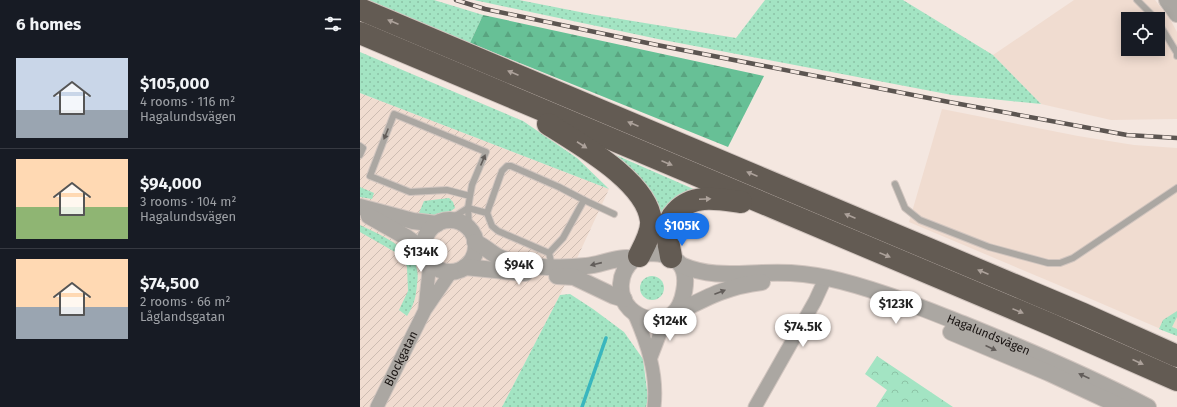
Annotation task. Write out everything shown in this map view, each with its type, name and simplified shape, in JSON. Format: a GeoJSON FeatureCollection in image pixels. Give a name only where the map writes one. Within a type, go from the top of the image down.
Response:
{"type":"FeatureCollection","features":[{"type":"Feature","properties":{"kind":"highway"},"geometry":{"type":"LineString","coordinates":[[360,9],[1177,356]]}},
{"type":"Feature","properties":{"kind":"highway"},"geometry":{"type":"LineString","coordinates":[[360,33],[1052,325],[1177,380]]}},
{"type":"Feature","properties":{"kind":"highway"},"geometry":{"type":"LineString","coordinates":[[502,93],[597,155],[629,182],[639,194],[651,221],[648,234],[637,258]]}},
{"type":"Feature","properties":{"kind":"highway"},"geometry":{"type":"LineString","coordinates":[[676,261],[667,232],[669,222],[680,207],[688,202],[701,198],[765,204]]}},
{"type":"Feature","properties":{"kind":"highway"},"geometry":{"type":"LineString","coordinates":[[1140,339],[1177,350]]}},
{"type":"Feature","properties":{"kind":"street"},"geometry":{"type":"LineString","coordinates":[[1166,0],[1177,14]]}},
{"type":"Feature","properties":{"kind":"street"},"geometry":{"type":"LineString","coordinates":[[360,207],[413,221],[460,222],[472,235],[475,251],[472,260],[458,269]]}},
{"type":"Feature","properties":{"kind":"street"},"geometry":{"type":"LineString","coordinates":[[360,211],[406,237],[427,256],[439,270],[458,269],[574,277],[614,296],[624,299]]}},
{"type":"Feature","properties":{"kind":"street"},"geometry":{"type":"LineString","coordinates":[[427,256],[424,240],[429,230],[443,222]]}},
{"type":"Feature","properties":{"kind":"street","name":"Hagalundsvägen"},"geometry":{"type":"LineString","coordinates":[[472,235],[480,244],[493,254],[509,261],[529,265],[550,260],[579,267],[591,266],[628,257],[637,258],[650,253],[661,253],[692,270],[721,275],[790,273],[824,282]]}},
{"type":"Feature","properties":{"kind":"street","name":"Blockgatan"},"geometry":{"type":"LineString","coordinates":[[425,310],[427,256]]}},
{"type":"Feature","properties":{"kind":"street"},"geometry":{"type":"LineString","coordinates":[[637,258],[623,273],[621,291],[628,307],[634,313],[651,357],[655,398],[654,407]]}},
{"type":"Feature","properties":{"kind":"street"},"geometry":{"type":"LineString","coordinates":[[651,357],[669,316],[679,306],[684,295],[685,286],[676,261]]}},
{"type":"Feature","properties":{"kind":"street","name":"Blockgatan"},"geometry":{"type":"LineString","coordinates":[[377,407],[425,310],[458,269]]}},
{"type":"Feature","properties":{"kind":"street","name":"Hagalundsvägen"},"geometry":{"type":"LineString","coordinates":[[634,313],[644,318],[655,320],[669,316],[719,292],[745,285],[769,282],[852,283],[988,334],[1115,402],[1148,407]]}},
{"type":"Feature","properties":{"kind":"street"},"geometry":{"type":"LineString","coordinates":[[755,407],[824,282]]}},
{"type":"Feature","properties":{"kind":"lane"},"geometry":{"type":"LineString","coordinates":[[1137,0],[1149,12]]}},
{"type":"Feature","properties":{"kind":"lane"},"geometry":{"type":"LineString","coordinates":[[1165,34],[1177,56]]}},
{"type":"Feature","properties":{"kind":"lane"},"geometry":{"type":"LineString","coordinates":[[470,196],[447,190],[410,192],[370,176],[394,114],[486,152],[472,185],[470,196],[468,208],[472,235]]}},
{"type":"Feature","properties":{"kind":"lane"},"geometry":{"type":"LineString","coordinates":[[360,146],[363,148],[360,155]]}},
{"type":"Feature","properties":{"kind":"lane"},"geometry":{"type":"LineString","coordinates":[[584,200],[550,260],[498,231],[492,226],[487,213],[502,171],[507,166],[511,166],[559,187],[614,214]]}},
{"type":"Feature","properties":{"kind":"lane"},"geometry":{"type":"LineString","coordinates":[[895,184],[905,208],[920,220],[989,247],[1048,263],[1060,263],[1073,258],[1177,188]]}},
{"type":"Feature","properties":{"kind":"lane"},"geometry":{"type":"LineString","coordinates":[[443,222],[468,208],[487,213]]}},
{"type":"Feature","properties":{"kind":"shaded area"},"geometry":{"type":"Polygon","coordinates":[[[1074,0],[1155,0],[1164,12],[1121,12],[1121,56],[1165,56],[1165,13],[1170,19],[1177,32],[1177,119],[1111,120],[1041,104],[993,55],[1074,0]]]}},
{"type":"Feature","properties":{"kind":"shaded area"},"geometry":{"type":"Polygon","coordinates":[[[360,93],[609,189],[560,295],[502,407],[360,407],[360,93]]]}},
{"type":"Feature","properties":{"kind":"shaded area"},"geometry":{"type":"Polygon","coordinates":[[[942,109],[1078,136],[1134,145],[1177,148],[1177,336],[909,222],[942,109]]]}},
{"type":"Feature","properties":{"kind":"green space"},"geometry":{"type":"Polygon","coordinates":[[[367,0],[434,0],[483,15],[470,43],[367,0]]]}},
{"type":"Feature","properties":{"kind":"green space"},"geometry":{"type":"Polygon","coordinates":[[[474,0],[519,0],[590,14],[736,38],[765,0],[903,0],[993,55],[1041,104],[952,95],[658,39],[474,0]]]}},
{"type":"Feature","properties":{"kind":"green space"},"geometry":{"type":"Polygon","coordinates":[[[483,15],[764,76],[728,147],[470,43],[483,15]]]}},
{"type":"Feature","properties":{"kind":"green space"},"geometry":{"type":"Polygon","coordinates":[[[360,52],[523,121],[577,158],[609,189],[360,93],[360,52]]]}},
{"type":"Feature","properties":{"kind":"green space"},"geometry":{"type":"Polygon","coordinates":[[[602,149],[698,191],[662,224],[602,149]]]}},
{"type":"Feature","properties":{"kind":"green space"},"geometry":{"type":"Polygon","coordinates":[[[360,187],[374,193],[372,199],[360,197],[360,187]]]}},
{"type":"Feature","properties":{"kind":"green space"},"geometry":{"type":"Polygon","coordinates":[[[449,198],[453,202],[455,208],[446,215],[421,217],[419,213],[424,201],[449,198]]]}},
{"type":"Feature","properties":{"kind":"green space"},"geometry":{"type":"Polygon","coordinates":[[[360,225],[392,241],[407,253],[416,266],[418,277],[416,293],[413,304],[407,316],[399,310],[408,291],[407,267],[402,256],[360,232],[360,225]]]}},
{"type":"Feature","properties":{"kind":"green space"},"geometry":{"type":"Polygon","coordinates":[[[652,276],[661,279],[664,288],[661,297],[652,300],[643,297],[640,288],[643,279],[652,276]]]}},
{"type":"Feature","properties":{"kind":"green space"},"geometry":{"type":"Polygon","coordinates":[[[570,294],[624,332],[643,359],[648,398],[646,407],[502,407],[560,295],[570,294]]]}},
{"type":"Feature","properties":{"kind":"green space"},"geometry":{"type":"Polygon","coordinates":[[[1177,311],[1177,317],[1172,327],[1177,329],[1177,336],[1159,329],[1163,320],[1177,311]]]}},
{"type":"Feature","properties":{"kind":"green space"},"geometry":{"type":"Polygon","coordinates":[[[877,356],[953,407],[876,407],[887,390],[865,374],[877,356]]]}},
{"type":"Feature","properties":{"kind":"waterway"},"geometry":{"type":"LineString","coordinates":[[582,407],[606,338]]}},
{"type":"Feature","properties":{"kind":"railway"},"geometry":{"type":"LineString","coordinates":[[456,0],[485,9],[657,45],[949,102],[1127,135],[1177,138]]}}]}
